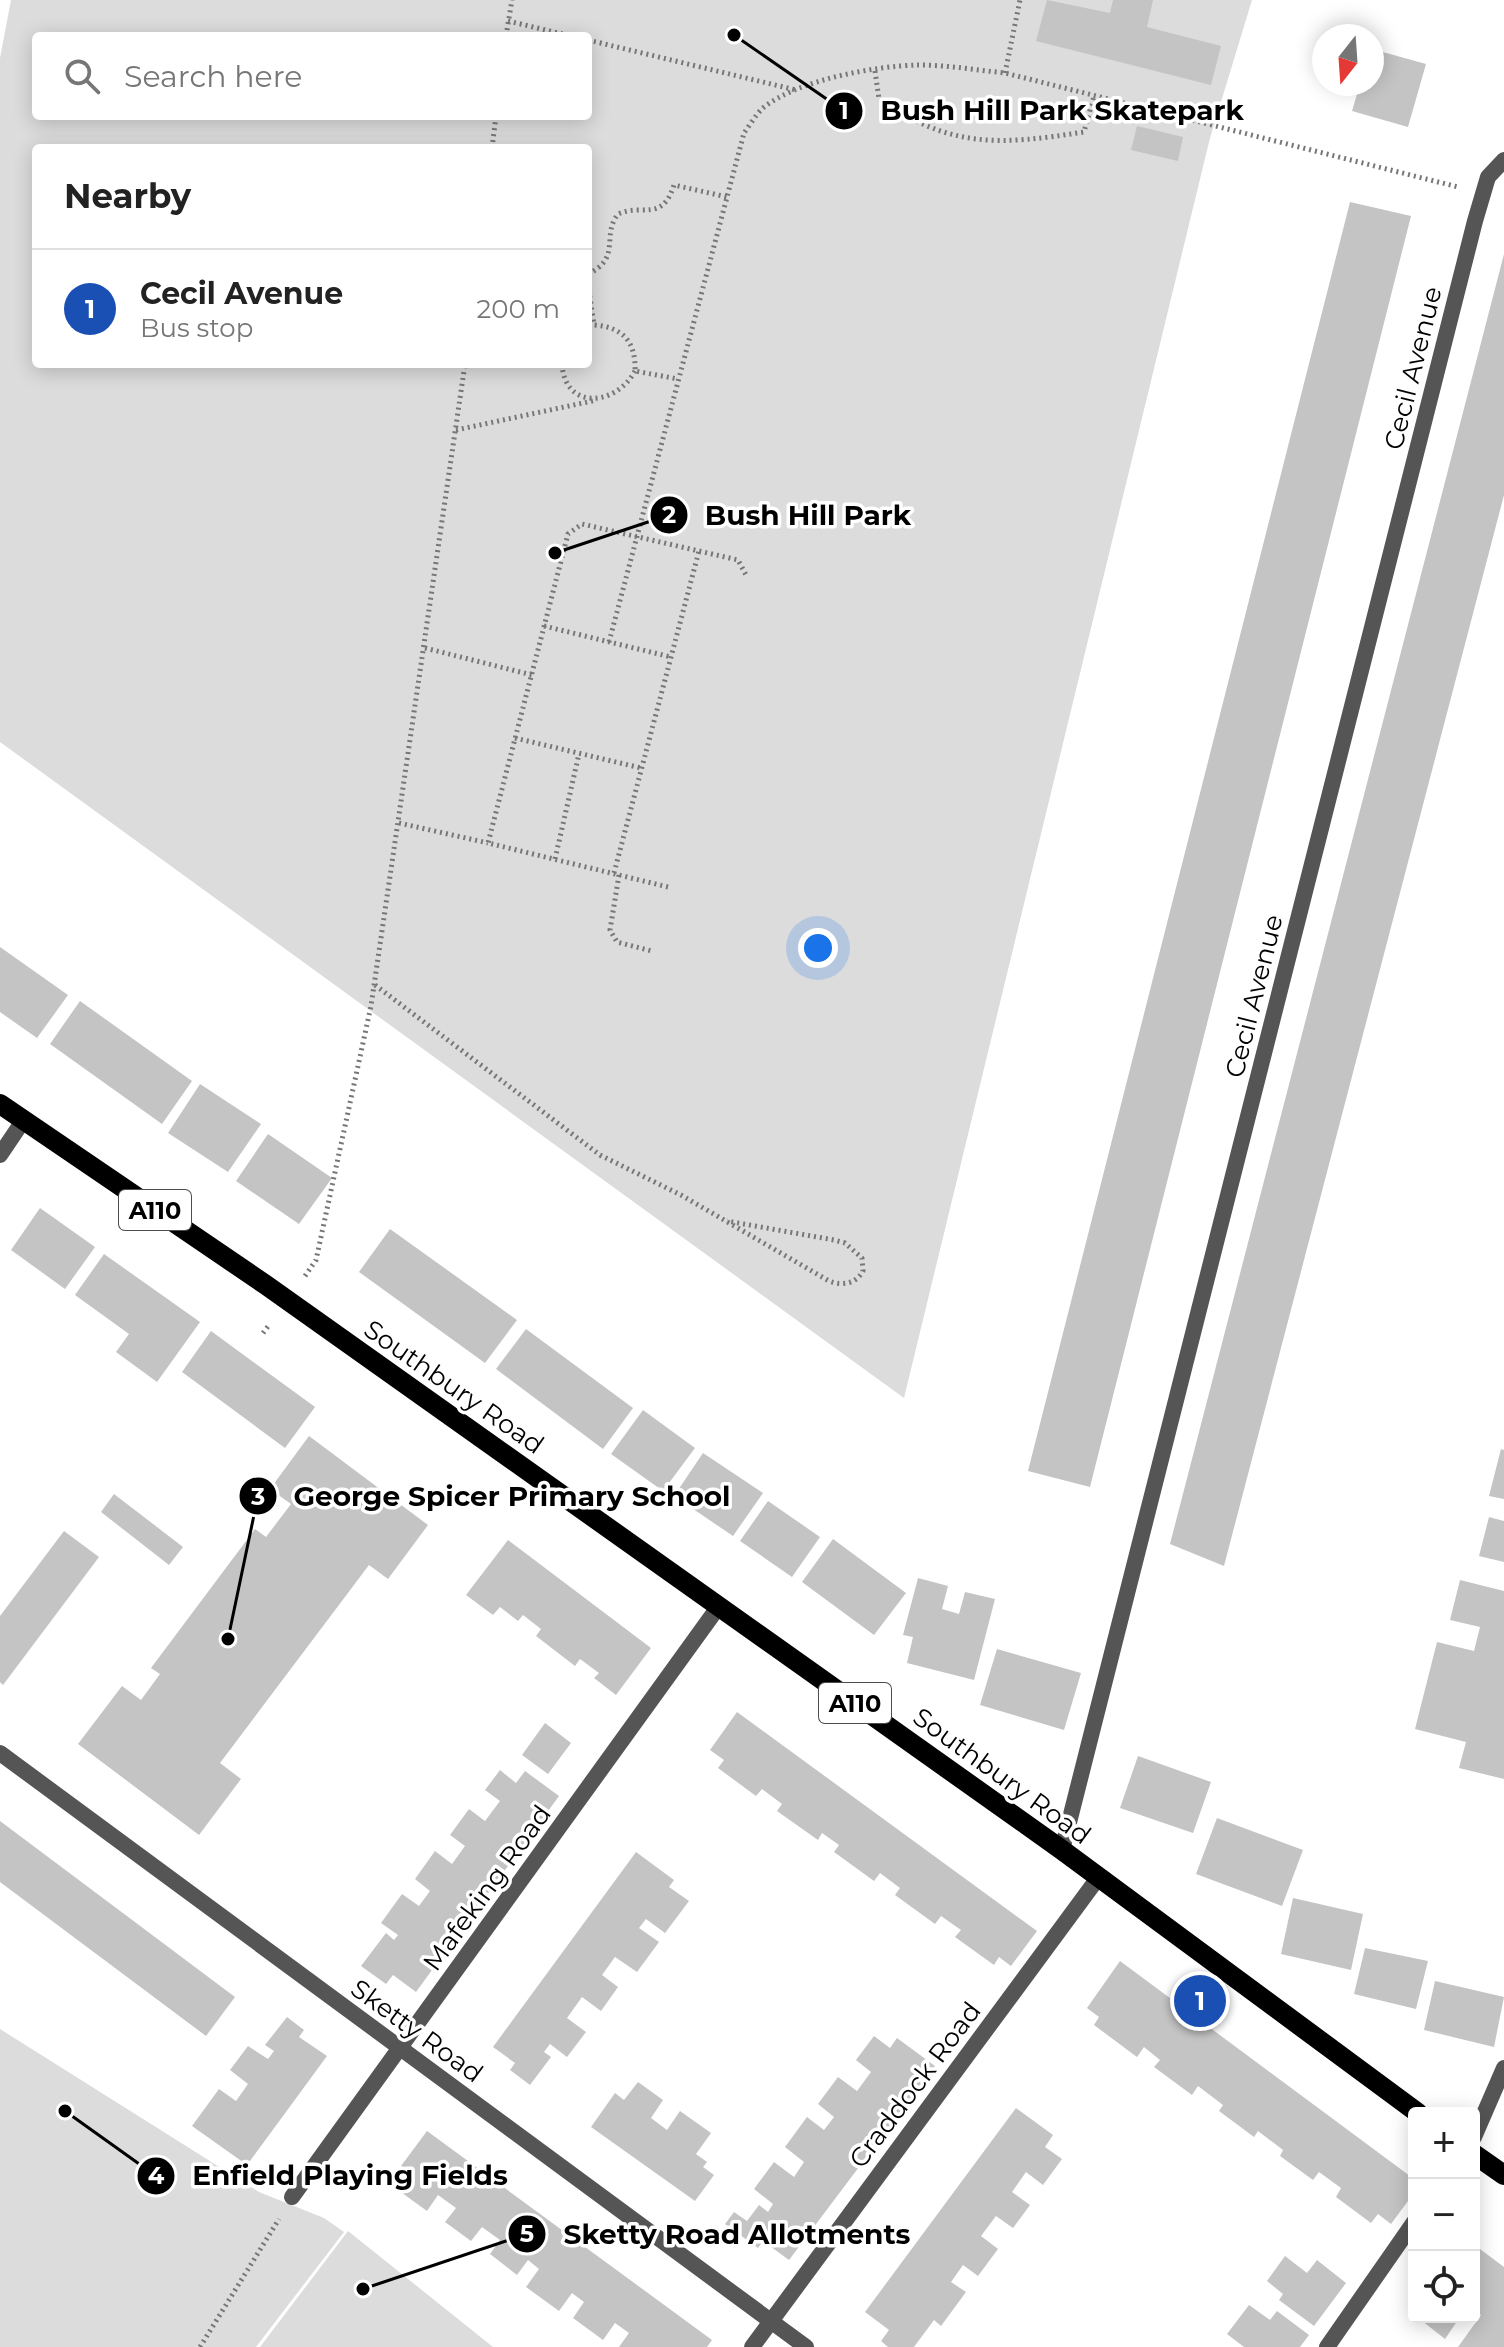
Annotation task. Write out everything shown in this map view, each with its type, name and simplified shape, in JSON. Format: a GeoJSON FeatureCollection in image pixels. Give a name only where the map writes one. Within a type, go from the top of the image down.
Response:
{"type":"FeatureCollection","features":[{"type":"Feature","properties":{"kind":"main road","name":"Southbury Road"},"geometry":{"type":"LineString","coordinates":[[0,1104],[266,1285],[1062,1850],[1410,2107]]}},
{"type":"Feature","properties":{"kind":"main road"},"geometry":{"type":"LineString","coordinates":[[1480,2158],[1504,2175]]}},
{"type":"Feature","properties":{"kind":"street","name":"Cecil Avenue"},"geometry":{"type":"LineString","coordinates":[[1062,1850],[1483,193],[1488,177],[1504,160]]}},
{"type":"Feature","properties":{"kind":"street"},"geometry":{"type":"LineString","coordinates":[[0,1155],[23,1121]]}},
{"type":"Feature","properties":{"kind":"street","name":"Mafeking Road"},"geometry":{"type":"LineString","coordinates":[[292,2197],[719,1606]]}},
{"type":"Feature","properties":{"kind":"street","name":"Sketty Road"},"geometry":{"type":"LineString","coordinates":[[0,1753],[806,2347]]}},
{"type":"Feature","properties":{"kind":"street","name":"Craddock Road"},"geometry":{"type":"LineString","coordinates":[[752,2347],[1098,1878]]}},
{"type":"Feature","properties":{"kind":"street"},"geometry":{"type":"LineString","coordinates":[[1480,2125],[1504,2068]]}},
{"type":"Feature","properties":{"kind":"street"},"geometry":{"type":"LineString","coordinates":[[1327,2347],[1408,2231]]}},
{"type":"Feature","properties":{"kind":"path"},"geometry":{"type":"LineString","coordinates":[[507,32],[512,0]]}},
{"type":"Feature","properties":{"kind":"path"},"geometry":{"type":"LineString","coordinates":[[1005,73],[1020,0]]}},
{"type":"Feature","properties":{"kind":"path"},"geometry":{"type":"LineString","coordinates":[[508,21],[554,32]]}},
{"type":"Feature","properties":{"kind":"path"},"geometry":{"type":"LineString","coordinates":[[592,41],[797,91]]}},
{"type":"Feature","properties":{"kind":"path"},"geometry":{"type":"LineString","coordinates":[[609,642],[744,133],[763,108],[797,91],[842,76],[916,65],[1005,73],[1483,193]]}},
{"type":"Feature","properties":{"kind":"path"},"geometry":{"type":"LineString","coordinates":[[875,71],[879,99],[909,120],[938,133],[976,141],[1034,140],[1084,132],[1094,96]]}},
{"type":"Feature","properties":{"kind":"path"},"geometry":{"type":"LineString","coordinates":[[492,144],[496,120]]}},
{"type":"Feature","properties":{"kind":"path"},"geometry":{"type":"LineString","coordinates":[[592,272],[600,269],[607,259],[613,221],[618,214],[656,209],[667,201],[674,185],[727,197]]}},
{"type":"Feature","properties":{"kind":"path"},"geometry":{"type":"LineString","coordinates":[[456,430],[612,397],[627,387],[635,371],[636,356],[626,337],[611,326],[592,326]]}},
{"type":"Feature","properties":{"kind":"path"},"geometry":{"type":"LineString","coordinates":[[305,1276],[316,1260],[375,985],[464,368]]}},
{"type":"Feature","properties":{"kind":"path"},"geometry":{"type":"LineString","coordinates":[[563,368],[564,378],[576,392],[597,400]]}},
{"type":"Feature","properties":{"kind":"path"},"geometry":{"type":"LineString","coordinates":[[635,371],[678,379]]}},
{"type":"Feature","properties":{"kind":"path"},"geometry":{"type":"LineString","coordinates":[[488,843],[568,534],[582,524],[635,536],[738,560],[746,575]]}},
{"type":"Feature","properties":{"kind":"path"},"geometry":{"type":"LineString","coordinates":[[652,951],[617,942],[610,930],[617,874],[641,768],[699,551]]}},
{"type":"Feature","properties":{"kind":"path"},"geometry":{"type":"LineString","coordinates":[[544,626],[671,657]]}},
{"type":"Feature","properties":{"kind":"path"},"geometry":{"type":"LineString","coordinates":[[425,648],[532,675]]}},
{"type":"Feature","properties":{"kind":"path"},"geometry":{"type":"LineString","coordinates":[[515,738],[641,768]]}},
{"type":"Feature","properties":{"kind":"path"},"geometry":{"type":"LineString","coordinates":[[555,859],[579,754]]}},
{"type":"Feature","properties":{"kind":"path"},"geometry":{"type":"LineString","coordinates":[[399,823],[668,887]]}},
{"type":"Feature","properties":{"kind":"path"},"geometry":{"type":"LineString","coordinates":[[375,985],[600,1155],[727,1221],[838,1284],[854,1281],[863,1271],[862,1258],[845,1243],[727,1221]]}},
{"type":"Feature","properties":{"kind":"path"},"geometry":{"type":"LineString","coordinates":[[263,1333],[269,1325]]}},
{"type":"Feature","properties":{"kind":"path"},"geometry":{"type":"LineString","coordinates":[[200,2347],[292,2197]]}},
{"type":"Feature","properties":{"kind":"shaded area"},"geometry":{"type":"Polygon","coordinates":[[[11,0],[1252,0],[1210,138],[904,1398],[0,742],[0,58],[11,0]]]}},
{"type":"Feature","properties":{"kind":"shaded area"},"geometry":{"type":"Polygon","coordinates":[[[0,2029],[259,2192],[324,2218],[344,2232],[256,2347],[0,2347],[0,2029]]]}},
{"type":"Feature","properties":{"kind":"shaded area"},"geometry":{"type":"Polygon","coordinates":[[[348,2231],[493,2347],[260,2347],[348,2231]]]}},
{"type":"Feature","properties":{"kind":"building"},"geometry":{"type":"Polygon","coordinates":[[[1047,0],[1110,13],[1113,0],[1153,0],[1147,27],[1221,46],[1211,85],[1036,41],[1047,0]]]}},
{"type":"Feature","properties":{"kind":"building"},"geometry":{"type":"Polygon","coordinates":[[[1384,52],[1426,64],[1408,127],[1352,111],[1356,96],[1384,96],[1384,52]]]}},
{"type":"Feature","properties":{"kind":"building"},"geometry":{"type":"Polygon","coordinates":[[[1137,126],[1183,137],[1178,161],[1131,150],[1137,126]]]}},
{"type":"Feature","properties":{"kind":"building"},"geometry":{"type":"Polygon","coordinates":[[[1350,202],[1411,216],[1090,1487],[1028,1471],[1350,202]]]}},
{"type":"Feature","properties":{"kind":"building"},"geometry":{"type":"Polygon","coordinates":[[[1504,254],[1504,495],[1224,1566],[1170,1544],[1504,254]]]}},
{"type":"Feature","properties":{"kind":"building"},"geometry":{"type":"Polygon","coordinates":[[[0,947],[68,995],[37,1038],[0,1012],[0,947]]]}},
{"type":"Feature","properties":{"kind":"building"},"geometry":{"type":"Polygon","coordinates":[[[80,1001],[192,1081],[162,1124],[50,1044],[80,1001]]]}},
{"type":"Feature","properties":{"kind":"building"},"geometry":{"type":"Polygon","coordinates":[[[200,1084],[261,1124],[228,1172],[168,1133],[200,1084]]]}},
{"type":"Feature","properties":{"kind":"building"},"geometry":{"type":"Polygon","coordinates":[[[268,1134],[332,1178],[299,1224],[236,1181],[268,1134]]]}},
{"type":"Feature","properties":{"kind":"building"},"geometry":{"type":"Polygon","coordinates":[[[40,1208],[95,1247],[65,1289],[11,1250],[40,1208]]]}},
{"type":"Feature","properties":{"kind":"building"},"geometry":{"type":"Polygon","coordinates":[[[390,1229],[517,1320],[485,1363],[359,1272],[390,1229]]]}},
{"type":"Feature","properties":{"kind":"building"},"geometry":{"type":"Polygon","coordinates":[[[104,1254],[200,1322],[157,1382],[116,1352],[129,1334],[75,1295],[104,1254]]]}},
{"type":"Feature","properties":{"kind":"building"},"geometry":{"type":"Polygon","coordinates":[[[526,1329],[633,1408],[603,1449],[496,1369],[526,1329]]]}},
{"type":"Feature","properties":{"kind":"building"},"geometry":{"type":"Polygon","coordinates":[[[211,1331],[315,1407],[285,1448],[182,1372],[211,1331]]]}},
{"type":"Feature","properties":{"kind":"building"},"geometry":{"type":"Polygon","coordinates":[[[643,1410],[695,1448],[663,1491],[611,1454],[643,1410]]]}},
{"type":"Feature","properties":{"kind":"building"},"geometry":{"type":"Polygon","coordinates":[[[309,1436],[428,1525],[388,1579],[369,1565],[220,1763],[241,1779],[199,1835],[78,1744],[122,1686],[141,1700],[160,1674],[151,1668],[255,1529],[266,1537],[291,1504],[270,1489],[309,1436]]]}},
{"type":"Feature","properties":{"kind":"building"},"geometry":{"type":"Polygon","coordinates":[[[1501,1449],[1504,1450],[1504,1499],[1489,1496],[1501,1449]]]}},
{"type":"Feature","properties":{"kind":"building"},"geometry":{"type":"Polygon","coordinates":[[[703,1453],[763,1493],[733,1536],[674,1496],[703,1453]]]}},
{"type":"Feature","properties":{"kind":"building"},"geometry":{"type":"Polygon","coordinates":[[[114,1494],[183,1547],[169,1565],[101,1512],[114,1494]]]}},
{"type":"Feature","properties":{"kind":"building"},"geometry":{"type":"Polygon","coordinates":[[[768,1501],[820,1537],[792,1577],[740,1541],[768,1501]]]}},
{"type":"Feature","properties":{"kind":"building"},"geometry":{"type":"Polygon","coordinates":[[[1489,1517],[1504,1521],[1504,1562],[1479,1556],[1489,1517]]]}},
{"type":"Feature","properties":{"kind":"building"},"geometry":{"type":"Polygon","coordinates":[[[64,1531],[99,1557],[3,1685],[0,1682],[0,1616],[64,1531]]]}},
{"type":"Feature","properties":{"kind":"building"},"geometry":{"type":"Polygon","coordinates":[[[833,1539],[906,1593],[874,1635],[802,1582],[833,1539]]]}},
{"type":"Feature","properties":{"kind":"building"},"geometry":{"type":"Polygon","coordinates":[[[508,1540],[651,1648],[616,1695],[594,1678],[599,1673],[580,1659],[575,1666],[536,1636],[541,1629],[523,1615],[518,1621],[500,1607],[493,1615],[466,1595],[508,1540]]]}},
{"type":"Feature","properties":{"kind":"building"},"geometry":{"type":"Polygon","coordinates":[[[918,1578],[948,1586],[942,1609],[959,1614],[965,1592],[995,1599],[974,1680],[907,1663],[913,1637],[903,1635],[918,1578]]]}},
{"type":"Feature","properties":{"kind":"building"},"geometry":{"type":"Polygon","coordinates":[[[1460,1580],[1504,1591],[1504,1779],[1459,1768],[1466,1742],[1415,1729],[1437,1642],[1474,1651],[1480,1627],[1450,1620],[1460,1580]]]}},
{"type":"Feature","properties":{"kind":"building"},"geometry":{"type":"Polygon","coordinates":[[[997,1649],[1081,1673],[1064,1730],[980,1705],[997,1649]]]}},
{"type":"Feature","properties":{"kind":"building"},"geometry":{"type":"Polygon","coordinates":[[[737,1712],[1037,1931],[1011,1966],[999,1957],[994,1965],[955,1937],[961,1930],[941,1916],[935,1924],[895,1895],[900,1888],[880,1873],[874,1881],[834,1852],[839,1845],[822,1833],[818,1840],[777,1811],[782,1804],[762,1789],[756,1796],[718,1768],[724,1760],[710,1750],[737,1712]]]}},
{"type":"Feature","properties":{"kind":"building"},"geometry":{"type":"Polygon","coordinates":[[[545,1723],[571,1743],[548,1774],[522,1755],[545,1723]]]}},
{"type":"Feature","properties":{"kind":"building"},"geometry":{"type":"Polygon","coordinates":[[[1138,1756],[1211,1782],[1193,1833],[1120,1808],[1138,1756]]]}},
{"type":"Feature","properties":{"kind":"building"},"geometry":{"type":"Polygon","coordinates":[[[500,1770],[516,1783],[525,1771],[559,1796],[416,1992],[393,1975],[386,1984],[361,1966],[386,1933],[394,1940],[398,1935],[381,1923],[402,1894],[419,1906],[430,1891],[415,1879],[435,1851],[452,1864],[465,1846],[450,1835],[469,1809],[485,1821],[500,1801],[485,1790],[500,1770]]]}},
{"type":"Feature","properties":{"kind":"building"},"geometry":{"type":"Polygon","coordinates":[[[1217,1818],[1303,1850],[1282,1906],[1196,1874],[1217,1818]]]}},
{"type":"Feature","properties":{"kind":"building"},"geometry":{"type":"Polygon","coordinates":[[[0,1821],[235,1997],[206,2036],[0,1882],[0,1821]]]}},
{"type":"Feature","properties":{"kind":"building"},"geometry":{"type":"Polygon","coordinates":[[[636,1852],[674,1880],[669,1887],[689,1901],[665,1933],[646,1919],[639,1928],[659,1942],[637,1972],[615,1957],[602,1975],[618,1987],[601,2011],[582,1997],[567,2018],[586,2032],[567,2057],[550,2044],[544,2052],[551,2057],[530,2085],[510,2070],[515,2063],[493,2047],[636,1852]]]}},
{"type":"Feature","properties":{"kind":"building"},"geometry":{"type":"Polygon","coordinates":[[[1293,1898],[1363,1914],[1351,1970],[1281,1954],[1293,1898]]]}},
{"type":"Feature","properties":{"kind":"building"},"geometry":{"type":"Polygon","coordinates":[[[1365,1948],[1428,1961],[1416,2009],[1354,1994],[1365,1948]]]}},
{"type":"Feature","properties":{"kind":"building"},"geometry":{"type":"Polygon","coordinates":[[[1120,1961],[1408,2175],[1408,2201],[1391,2224],[1378,2214],[1371,2223],[1336,2197],[1341,2188],[1319,2172],[1313,2180],[1280,2156],[1283,2150],[1258,2131],[1254,2137],[1219,2111],[1223,2105],[1198,2086],[1192,2095],[1154,2067],[1160,2060],[1144,2047],[1137,2057],[1094,2025],[1099,2017],[1087,2008],[1120,1961]]]}},
{"type":"Feature","properties":{"kind":"building"},"geometry":{"type":"Polygon","coordinates":[[[1435,1981],[1504,1997],[1494,2047],[1424,2030],[1435,1981]]]}},
{"type":"Feature","properties":{"kind":"building"},"geometry":{"type":"Polygon","coordinates":[[[287,2017],[304,2030],[299,2037],[327,2056],[247,2165],[192,2126],[219,2089],[236,2101],[248,2084],[230,2070],[248,2046],[268,2059],[274,2051],[265,2045],[287,2017]]]}},
{"type":"Feature","properties":{"kind":"building"},"geometry":{"type":"Polygon","coordinates":[[[874,2036],[890,2048],[897,2038],[935,2066],[789,2260],[763,2241],[758,2248],[725,2224],[734,2212],[747,2221],[759,2205],[768,2212],[773,2204],[754,2189],[774,2162],[794,2177],[804,2162],[785,2147],[807,2117],[824,2130],[834,2117],[818,2104],[838,2077],[857,2091],[871,2072],[856,2060],[874,2036]]]}},
{"type":"Feature","properties":{"kind":"building"},"geometry":{"type":"Polygon","coordinates":[[[638,2082],[663,2100],[651,2118],[667,2130],[680,2111],[711,2133],[696,2154],[707,2162],[703,2167],[714,2175],[695,2201],[591,2127],[615,2093],[624,2100],[638,2082]]]}},
{"type":"Feature","properties":{"kind":"building"},"geometry":{"type":"Polygon","coordinates":[[[1016,2108],[1053,2135],[1045,2147],[1062,2159],[1043,2185],[1026,2172],[1012,2192],[1030,2205],[1013,2228],[996,2216],[981,2236],[998,2249],[978,2276],[963,2265],[951,2282],[966,2292],[941,2326],[934,2320],[914,2347],[888,2347],[881,2341],[889,2330],[865,2312],[1016,2108]]]}},
{"type":"Feature","properties":{"kind":"building"},"geometry":{"type":"Polygon","coordinates":[[[427,2131],[712,2340],[707,2347],[619,2347],[629,2333],[615,2323],[603,2340],[573,2318],[584,2302],[572,2293],[559,2311],[526,2287],[539,2269],[528,2260],[517,2275],[490,2254],[500,2240],[482,2227],[471,2241],[445,2222],[456,2208],[438,2195],[427,2211],[398,2190],[411,2173],[401,2166],[427,2131]]]}},
{"type":"Feature","properties":{"kind":"building"},"geometry":{"type":"Polygon","coordinates":[[[1480,2249],[1504,2267],[1504,2347],[1458,2347],[1475,2323],[1480,2323],[1480,2249]]]}},
{"type":"Feature","properties":{"kind":"building"},"geometry":{"type":"Polygon","coordinates":[[[1285,2256],[1307,2273],[1317,2260],[1346,2283],[1314,2326],[1279,2300],[1283,2294],[1267,2281],[1285,2256]]]}},
{"type":"Feature","properties":{"kind":"building"},"geometry":{"type":"Polygon","coordinates":[[[1249,2305],[1270,2320],[1277,2311],[1309,2335],[1300,2347],[1244,2347],[1227,2334],[1249,2305]]]}},
{"type":"Feature","properties":{"kind":"building"},"geometry":{"type":"Polygon","coordinates":[[[1425,2323],[1456,2323],[1445,2339],[1425,2323]]]}},
{"type":"Feature","properties":{"kind":"place","name":"Bush Hill Park Skatepark"},"geometry":{"type":"Point","coordinates":[734,35]}},
{"type":"Feature","properties":{"kind":"place","name":"Bush Hill Park"},"geometry":{"type":"Point","coordinates":[555,553]}},
{"type":"Feature","properties":{"kind":"place","name":"George Spicer Primary School"},"geometry":{"type":"Point","coordinates":[228,1639]}},
{"type":"Feature","properties":{"kind":"place","name":"Cecil Avenue"},"geometry":{"type":"Point","coordinates":[1200,2001]}},
{"type":"Feature","properties":{"kind":"place","name":"Enfield Playing Fields"},"geometry":{"type":"Point","coordinates":[65,2111]}},
{"type":"Feature","properties":{"kind":"place","name":"Sketty Road Allotments"},"geometry":{"type":"Point","coordinates":[363,2289]}}]}
